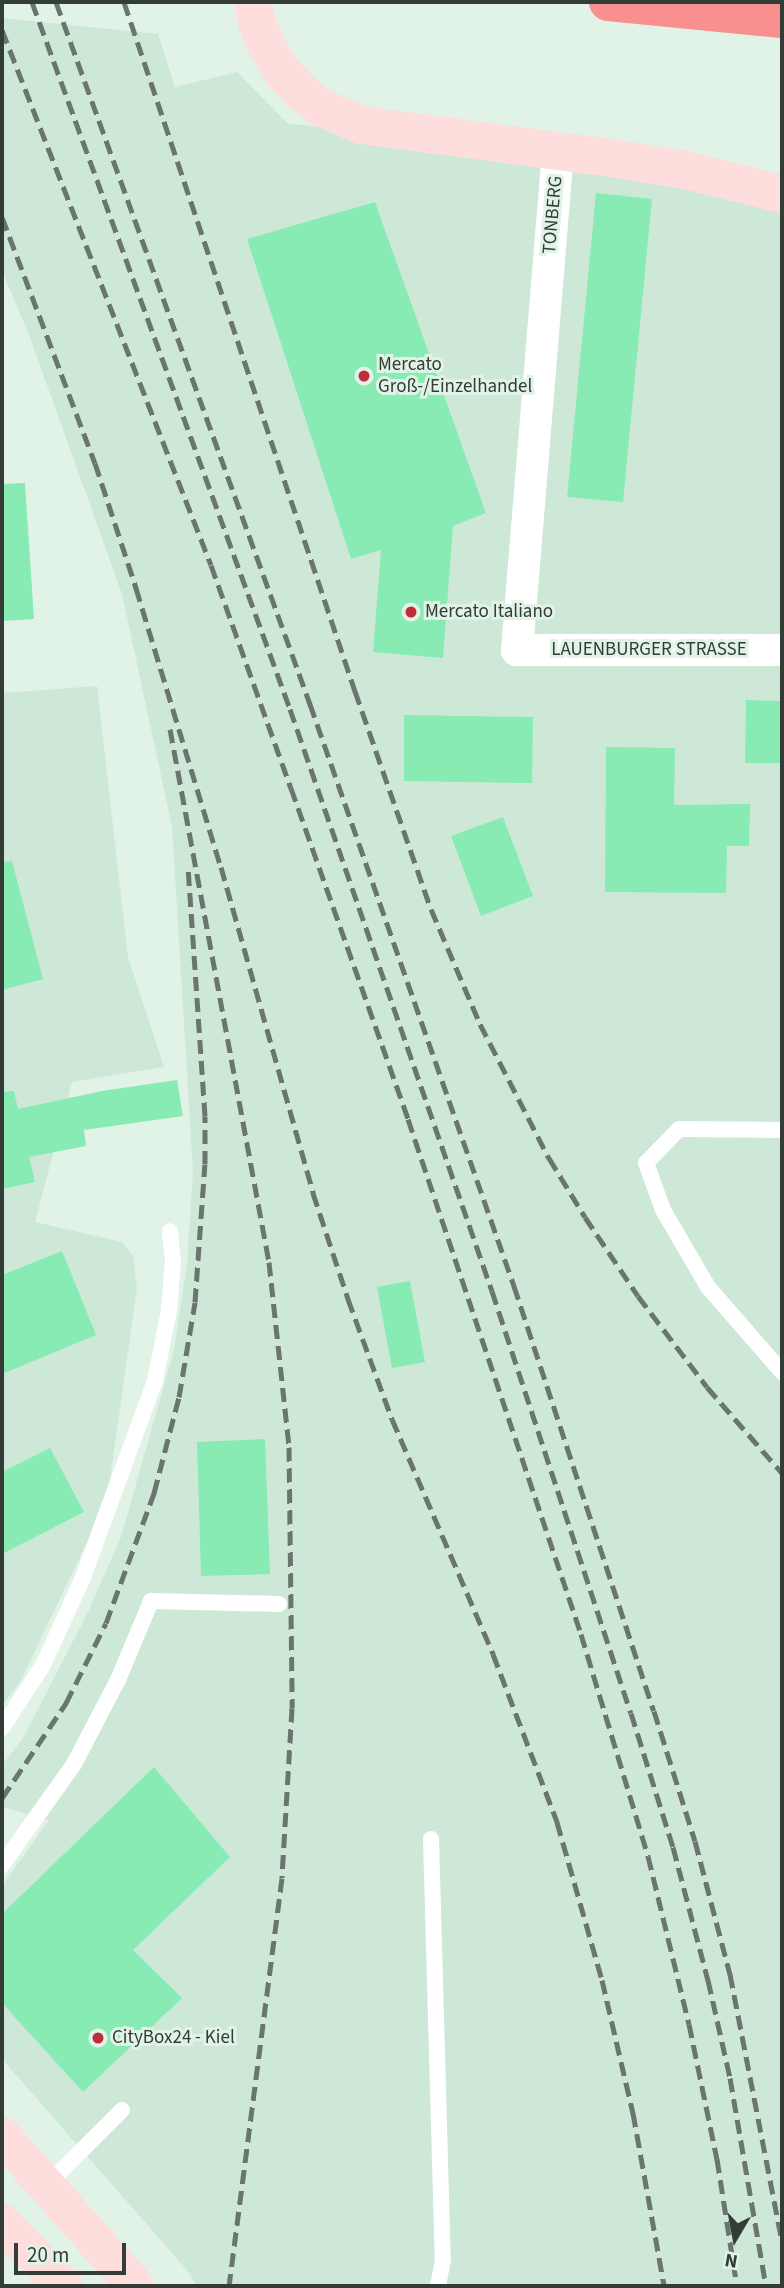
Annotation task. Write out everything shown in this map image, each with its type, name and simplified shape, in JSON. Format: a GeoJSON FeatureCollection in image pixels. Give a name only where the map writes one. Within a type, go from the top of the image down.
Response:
{"type":"FeatureCollection","features":[{"type":"Feature","properties":{"kind":"highway"},"geometry":{"type":"LineString","coordinates":[[608,2],[782,19]]}},
{"type":"Feature","properties":{"kind":"street","name":"TONBERG"},"geometry":{"type":"LineString","coordinates":[[253,2],[257,23],[280,69],[300,91],[334,115],[361,125],[400,132],[558,150],[517,650]]}},
{"type":"Feature","properties":{"kind":"street"},"geometry":{"type":"LineString","coordinates":[[558,150],[685,170],[782,194]]}},
{"type":"Feature","properties":{"kind":"street","name":"LAUENBURGER STRASSE"},"geometry":{"type":"LineString","coordinates":[[517,650],[782,650]]}},
{"type":"Feature","properties":{"kind":"street"},"geometry":{"type":"LineString","coordinates":[[2,2136],[135,2286]]}},
{"type":"Feature","properties":{"kind":"street"},"geometry":{"type":"LineString","coordinates":[[2,2223],[64,2286]]}},
{"type":"Feature","properties":{"kind":"lane"},"geometry":{"type":"LineString","coordinates":[[782,1130],[679,1129],[646,1163],[663,1210],[708,1287],[782,1372]]}},
{"type":"Feature","properties":{"kind":"lane"},"geometry":{"type":"LineString","coordinates":[[2,1728],[43,1665],[82,1580],[155,1381],[169,1310],[173,1261],[170,1231]]}},
{"type":"Feature","properties":{"kind":"lane"},"geometry":{"type":"LineString","coordinates":[[2,1865],[74,1764],[118,1680],[151,1601],[279,1604]]}},
{"type":"Feature","properties":{"kind":"lane"},"geometry":{"type":"LineString","coordinates":[[431,1839],[443,2260],[438,2286]]}},
{"type":"Feature","properties":{"kind":"lane"},"geometry":{"type":"LineString","coordinates":[[47,2185],[122,2110]]}},
{"type":"Feature","properties":{"kind":"shaded area"},"geometry":{"type":"Polygon","coordinates":[[[2,18],[158,34],[175,87],[237,72],[288,124],[400,132],[782,194],[782,2286],[197,2286],[186,2269],[2,2059],[2,1886],[49,1820],[2,1807],[2,1765],[23,1738],[88,1612],[121,1537],[174,1350],[187,1263],[193,1172],[172,827],[122,594],[29,335],[2,271],[2,18]]]}},
{"type":"Feature","properties":{"kind":"shaded area"},"geometry":{"type":"Polygon","coordinates":[[[97,686],[128,957],[164,1067],[72,1082],[35,1222],[122,1242],[133,1256],[137,1288],[107,1501],[21,1680],[2,1706],[2,693],[97,686]]]}},
{"type":"Feature","properties":{"kind":"building"},"geometry":{"type":"Polygon","coordinates":[[[596,193],[652,199],[623,502],[567,497],[596,193]]]}},
{"type":"Feature","properties":{"kind":"building","name":"Mercato Groß-/Einzelhandel"},"geometry":{"type":"Polygon","coordinates":[[[375,202],[486,513],[453,526],[443,658],[373,652],[381,550],[351,559],[247,239],[375,202]]]}},
{"type":"Feature","properties":{"kind":"building"},"geometry":{"type":"Polygon","coordinates":[[[25,483],[34,619],[2,621],[2,484],[25,483]]]}},
{"type":"Feature","properties":{"kind":"building"},"geometry":{"type":"Polygon","coordinates":[[[746,700],[782,701],[782,763],[745,763],[746,700]]]}},
{"type":"Feature","properties":{"kind":"building"},"geometry":{"type":"Polygon","coordinates":[[[404,715],[533,717],[532,783],[404,781],[404,715]]]}},
{"type":"Feature","properties":{"kind":"building"},"geometry":{"type":"Polygon","coordinates":[[[606,747],[675,748],[674,805],[750,804],[749,846],[727,846],[726,893],[605,892],[606,747]]]}},
{"type":"Feature","properties":{"kind":"building"},"geometry":{"type":"Polygon","coordinates":[[[503,817],[533,896],[481,916],[451,836],[503,817]]]}},
{"type":"Feature","properties":{"kind":"building"},"geometry":{"type":"Polygon","coordinates":[[[12,861],[43,979],[2,990],[2,862],[12,861]]]}},
{"type":"Feature","properties":{"kind":"building"},"geometry":{"type":"Polygon","coordinates":[[[177,1080],[183,1116],[84,1130],[86,1146],[29,1157],[35,1182],[2,1189],[2,1092],[14,1091],[18,1109],[102,1091],[177,1080]]]}},
{"type":"Feature","properties":{"kind":"building"},"geometry":{"type":"Polygon","coordinates":[[[62,1251],[96,1335],[2,1374],[2,1275],[62,1251]]]}},
{"type":"Feature","properties":{"kind":"building"},"geometry":{"type":"Polygon","coordinates":[[[410,1281],[425,1362],[392,1368],[377,1287],[410,1281]]]}},
{"type":"Feature","properties":{"kind":"building"},"geometry":{"type":"Polygon","coordinates":[[[265,1439],[270,1574],[201,1576],[197,1442],[265,1439]]]}},
{"type":"Feature","properties":{"kind":"building"},"geometry":{"type":"Polygon","coordinates":[[[50,1448],[84,1512],[2,1554],[2,1472],[50,1448]]]}},
{"type":"Feature","properties":{"kind":"building"},"geometry":{"type":"Polygon","coordinates":[[[154,1767],[230,1857],[133,1950],[182,1998],[83,2092],[2,2003],[2,1914],[154,1767]]]}},
{"type":"Feature","properties":{"kind":"railway"},"geometry":{"type":"LineString","coordinates":[[32,2],[290,709],[492,1291],[631,1713],[673,1847],[708,1980],[730,2078],[766,2286]]}},
{"type":"Feature","properties":{"kind":"railway"},"geometry":{"type":"LineString","coordinates":[[56,2],[310,704],[514,1286],[654,1711],[695,1841],[730,1974],[782,2241]]}},
{"type":"Feature","properties":{"kind":"railway"},"geometry":{"type":"LineString","coordinates":[[124,2],[355,691],[431,909],[480,1024],[549,1158],[638,1296],[707,1387],[782,1473]]}},
{"type":"Feature","properties":{"kind":"railway"},"geometry":{"type":"LineString","coordinates":[[2,30],[211,565],[408,1119],[581,1634],[648,1856],[689,2024],[717,2159],[737,2286]]}},
{"type":"Feature","properties":{"kind":"railway"},"geometry":{"type":"LineString","coordinates":[[2,217],[95,463],[136,588],[221,867],[313,1193],[348,1299],[392,1419],[493,1654],[557,1822],[602,1980],[633,2113],[664,2286]]}},
{"type":"Feature","properties":{"kind":"railway"},"geometry":{"type":"LineString","coordinates":[[170,729],[269,1262],[289,1447],[292,1708],[282,1878],[229,2286]]}},
{"type":"Feature","properties":{"kind":"railway"},"geometry":{"type":"LineString","coordinates":[[2,1798],[66,1703],[106,1623],[154,1493],[179,1397],[195,1302],[205,1164],[205,1116],[188,868]]}},
{"type":"Feature","properties":{"kind":"place","name":"Mercato Groß-/Einzelhandel"},"geometry":{"type":"Point","coordinates":[364,376]}},
{"type":"Feature","properties":{"kind":"place","name":"Mercato Italiano"},"geometry":{"type":"Point","coordinates":[411,612]}},
{"type":"Feature","properties":{"kind":"place","name":"CityBox24 - Kiel"},"geometry":{"type":"Point","coordinates":[98,2038]}}]}
